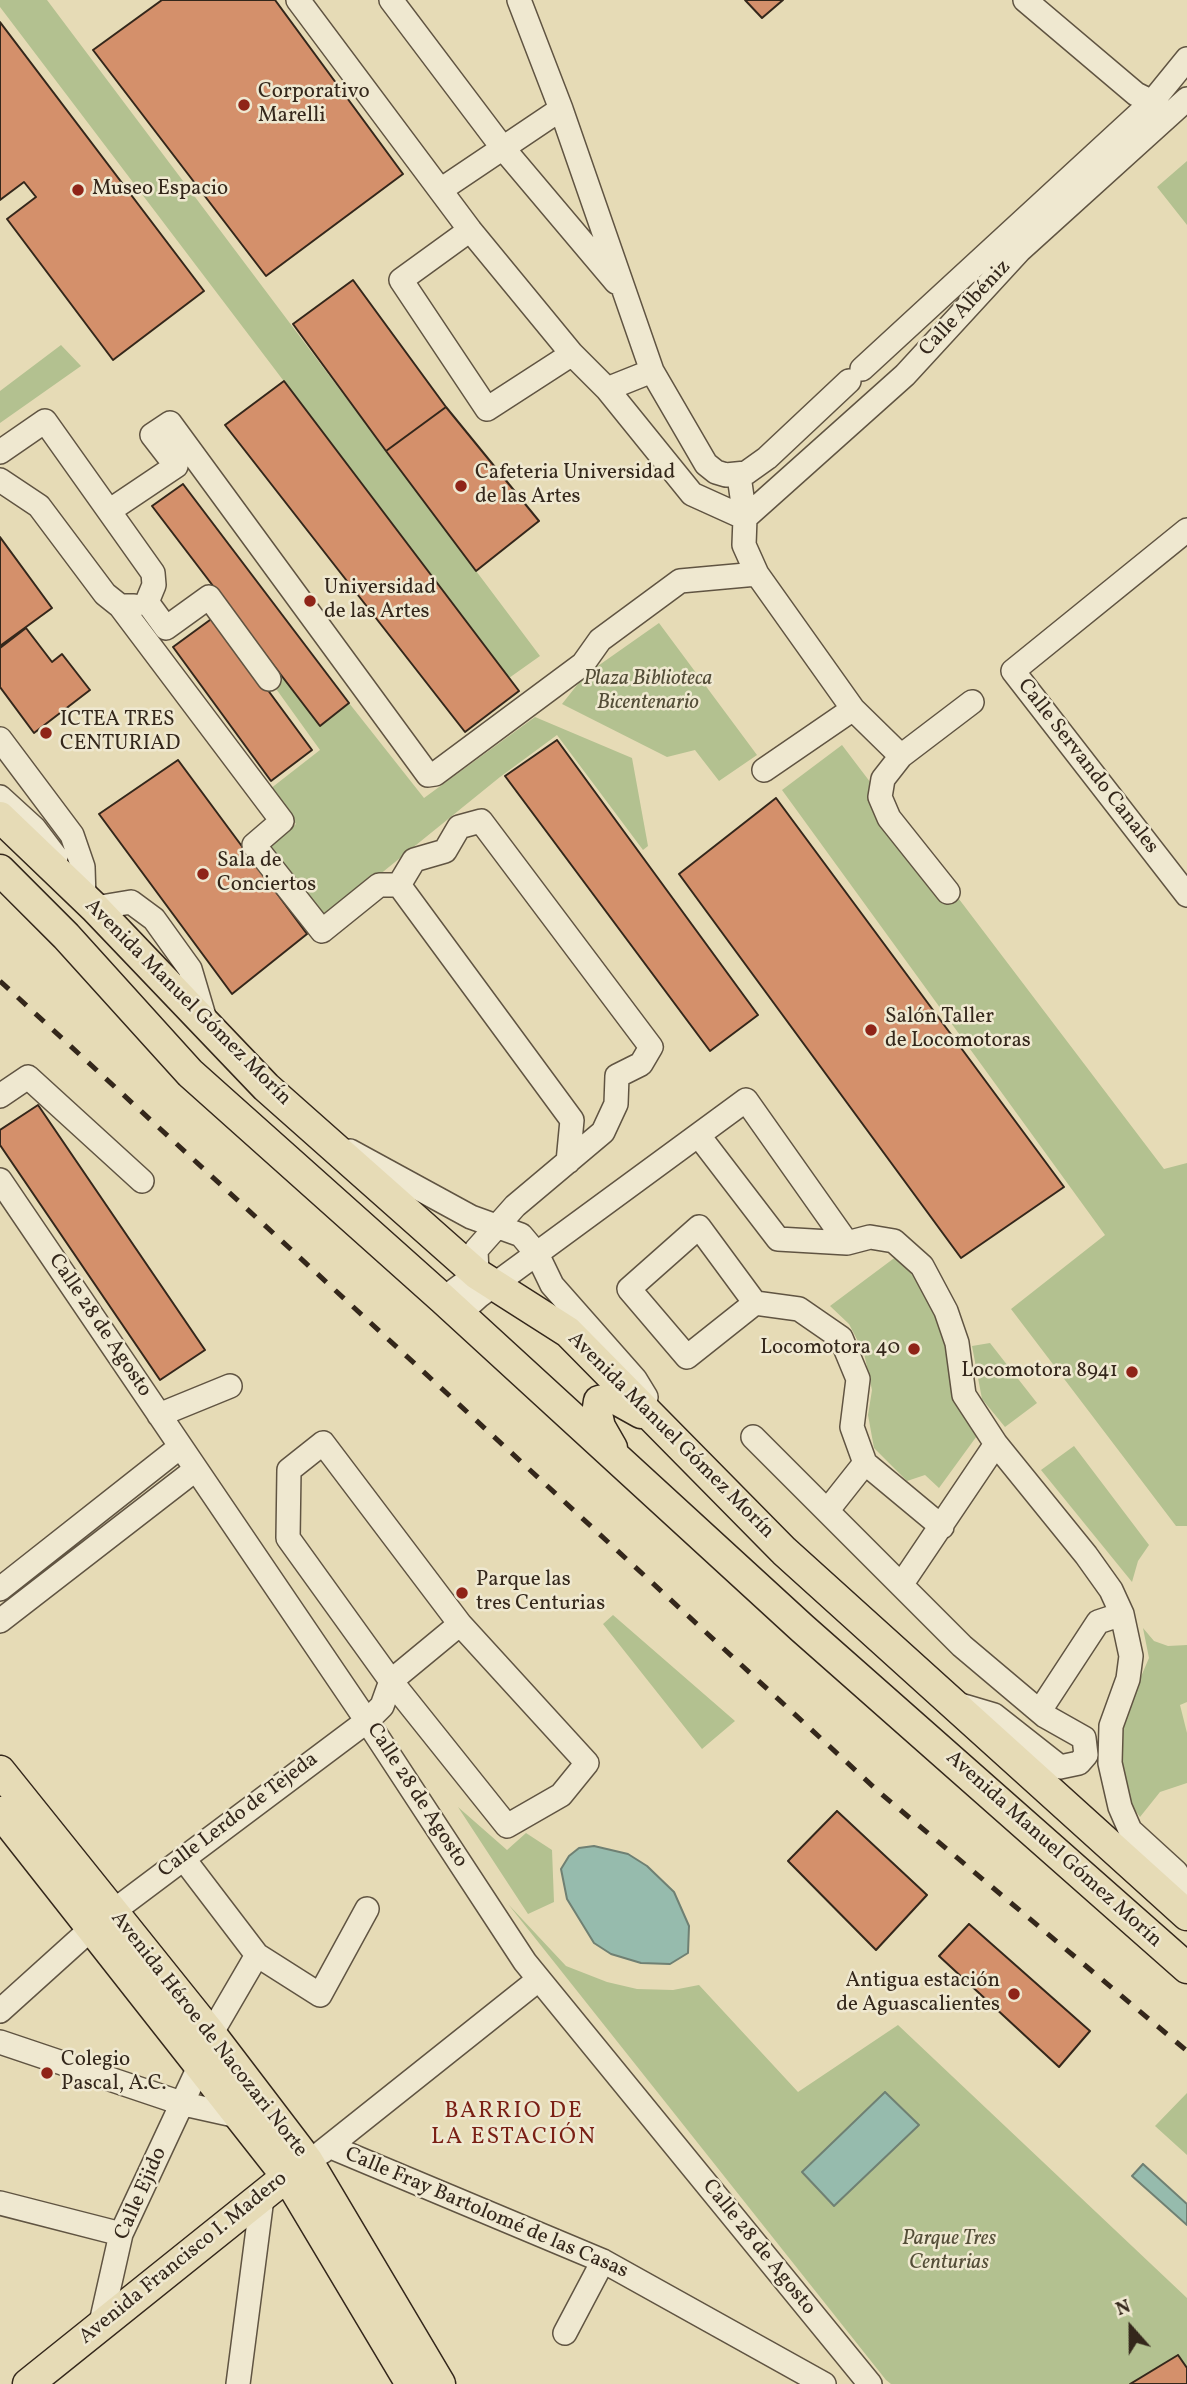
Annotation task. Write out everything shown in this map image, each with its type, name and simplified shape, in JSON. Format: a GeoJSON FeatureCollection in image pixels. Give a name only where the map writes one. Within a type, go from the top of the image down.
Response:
{"type":"FeatureCollection","features":[{"type":"Feature","properties":{"kind":"main road","name":"Avenida Manuel Gómez Morín"},"geometry":{"type":"LineString","coordinates":[[0,817],[82,897],[266,1087],[487,1280],[568,1332],[784,1550],[1187,1915]]}},
{"type":"Feature","properties":{"kind":"main road","name":"Avenida Manuel Gómez Morín"},"geometry":{"type":"LineString","coordinates":[[0,870],[66,936],[190,1073],[618,1461],[1187,1968]]}},
{"type":"Feature","properties":{"kind":"main road"},"geometry":{"type":"LineString","coordinates":[[618,1461],[597,1414],[599,1401],[614,1398],[635,1409],[671,1437]]}},
{"type":"Feature","properties":{"kind":"main road","name":"Avenida Héroe de Nacozari Norte"},"geometry":{"type":"LineString","coordinates":[[0,1771],[199,2067],[238,2116],[309,2161],[411,2384]]}},
{"type":"Feature","properties":{"kind":"main road","name":"Avenida Héroe de Nacozari Norte"},"geometry":{"type":"LineString","coordinates":[[0,1812],[211,2034],[309,2161],[440,2384]]}},
{"type":"Feature","properties":{"kind":"main road","name":"Avenida Francisco I. Madero"},"geometry":{"type":"LineString","coordinates":[[28,2384],[309,2161]]}},
{"type":"Feature","properties":{"kind":"street"},"geometry":{"type":"LineString","coordinates":[[298,0],[442,189],[470,230],[572,354],[607,389],[691,494],[745,518]]}},
{"type":"Feature","properties":{"kind":"street"},"geometry":{"type":"LineString","coordinates":[[391,0],[502,147],[625,291]]}},
{"type":"Feature","properties":{"kind":"street"},"geometry":{"type":"LineString","coordinates":[[519,0],[561,109],[652,371],[706,464],[716,472],[739,475],[745,518],[744,545],[757,574],[853,709],[901,755]]}},
{"type":"Feature","properties":{"kind":"street"},"geometry":{"type":"LineString","coordinates":[[1025,0],[1136,94],[1152,102]]}},
{"type":"Feature","properties":{"kind":"street","name":"Calle Albéniz"},"geometry":{"type":"LineString","coordinates":[[739,475],[757,466],[777,448],[1152,102],[1187,59]]}},
{"type":"Feature","properties":{"kind":"street","name":"Calle Albéniz"},"geometry":{"type":"LineString","coordinates":[[745,518],[905,375],[1020,250],[1187,99]]}},
{"type":"Feature","properties":{"kind":"street"},"geometry":{"type":"LineString","coordinates":[[442,189],[561,109]]}},
{"type":"Feature","properties":{"kind":"street"},"geometry":{"type":"LineString","coordinates":[[470,230],[401,280],[487,409],[572,354]]}},
{"type":"Feature","properties":{"kind":"street"},"geometry":{"type":"LineString","coordinates":[[882,350],[905,375]]}},
{"type":"Feature","properties":{"kind":"street"},"geometry":{"type":"LineString","coordinates":[[607,389],[652,371]]}},
{"type":"Feature","properties":{"kind":"street"},"geometry":{"type":"LineString","coordinates":[[0,452],[45,421],[153,573],[154,585],[147,603]]}},
{"type":"Feature","properties":{"kind":"street"},"geometry":{"type":"LineString","coordinates":[[109,511],[176,466],[152,435],[170,423],[429,775],[435,774],[583,664],[600,640],[680,581],[757,574]]}},
{"type":"Feature","properties":{"kind":"street"},"geometry":{"type":"LineString","coordinates":[[777,448],[799,470]]}},
{"type":"Feature","properties":{"kind":"street"},"geometry":{"type":"LineString","coordinates":[[0,481],[38,506],[105,594],[120,606],[282,821],[254,845],[322,931],[379,885],[399,885]]}},
{"type":"Feature","properties":{"kind":"street","name":"Calle Servando Canales"},"geometry":{"type":"LineString","coordinates":[[1187,530],[1013,671],[1187,895]]}},
{"type":"Feature","properties":{"kind":"street"},"geometry":{"type":"LineString","coordinates":[[147,603],[166,628],[209,597],[269,679]]}},
{"type":"Feature","properties":{"kind":"street"},"geometry":{"type":"LineString","coordinates":[[120,606],[147,603]]}},
{"type":"Feature","properties":{"kind":"street"},"geometry":{"type":"LineString","coordinates":[[948,892],[888,818],[880,797],[883,779],[901,755],[972,702]]}},
{"type":"Feature","properties":{"kind":"street"},"geometry":{"type":"LineString","coordinates":[[764,770],[853,709]]}},
{"type":"Feature","properties":{"kind":"street"},"geometry":{"type":"LineString","coordinates":[[0,739],[72,835],[83,867],[82,897]]}},
{"type":"Feature","properties":{"kind":"street"},"geometry":{"type":"LineString","coordinates":[[0,797],[34,828],[82,897]]}},
{"type":"Feature","properties":{"kind":"street"},"geometry":{"type":"LineString","coordinates":[[399,885],[414,860],[445,851],[459,827],[481,821],[651,1048],[641,1064],[617,1076],[616,1104],[603,1132],[515,1206],[476,1250],[487,1280]]}},
{"type":"Feature","properties":{"kind":"street"},"geometry":{"type":"LineString","coordinates":[[399,885],[572,1120],[568,1162]]}},
{"type":"Feature","properties":{"kind":"street"},"geometry":{"type":"LineString","coordinates":[[0,1096],[29,1077],[142,1181]]}},
{"type":"Feature","properties":{"kind":"street"},"geometry":{"type":"LineString","coordinates":[[451,1307],[479,1296],[487,1280],[537,1254],[746,1100],[847,1242]]}},
{"type":"Feature","properties":{"kind":"street"},"geometry":{"type":"LineString","coordinates":[[323,1136],[471,1217],[500,1225],[521,1235],[537,1254],[552,1285],[635,1379],[671,1437]]}},
{"type":"Feature","properties":{"kind":"street"},"geometry":{"type":"LineString","coordinates":[[699,1136],[778,1238],[847,1242],[870,1237],[894,1241],[922,1266],[946,1311],[957,1343],[964,1395],[996,1444],[1086,1555],[1111,1590],[1122,1614],[1131,1656],[1128,1679],[1111,1726],[1110,1763],[1120,1807],[1130,1830],[1175,1872],[1187,1890]]}},
{"type":"Feature","properties":{"kind":"street","name":"Calle 28 de Agosto"},"geometry":{"type":"LineString","coordinates":[[0,1180],[367,1721],[538,1980],[870,2384]]}},
{"type":"Feature","properties":{"kind":"street"},"geometry":{"type":"LineString","coordinates":[[755,1303],[687,1357],[629,1289],[699,1227],[755,1303],[799,1309],[841,1338],[858,1379],[852,1427],[865,1463],[942,1527]]}},
{"type":"Feature","properties":{"kind":"street"},"geometry":{"type":"LineString","coordinates":[[159,1415],[230,1386]]}},
{"type":"Feature","properties":{"kind":"street"},"geometry":{"type":"LineString","coordinates":[[753,1437],[962,1646],[1041,1709],[1045,1716],[1084,1738],[1086,1755],[1079,1763],[1060,1767],[994,1715],[951,1703]]}},
{"type":"Feature","properties":{"kind":"street"},"geometry":{"type":"LineString","coordinates":[[323,1443],[460,1624],[587,1763],[561,1795],[507,1826],[391,1681],[288,1538],[289,1470],[323,1443]]}},
{"type":"Feature","properties":{"kind":"street"},"geometry":{"type":"LineString","coordinates":[[901,1585],[996,1444]]}},
{"type":"Feature","properties":{"kind":"street"},"geometry":{"type":"LineString","coordinates":[[0,1589],[180,1447]]}},
{"type":"Feature","properties":{"kind":"street"},"geometry":{"type":"LineString","coordinates":[[827,1510],[865,1463]]}},
{"type":"Feature","properties":{"kind":"street"},"geometry":{"type":"LineString","coordinates":[[0,1621],[195,1470]]}},
{"type":"Feature","properties":{"kind":"street"},"geometry":{"type":"LineString","coordinates":[[1041,1709],[1098,1622],[1122,1614]]}},
{"type":"Feature","properties":{"kind":"street"},"geometry":{"type":"LineString","coordinates":[[391,1681],[460,1624]]}},
{"type":"Feature","properties":{"kind":"street","name":"Calle Lerdo de Tejeda"},"geometry":{"type":"LineString","coordinates":[[0,2011],[101,1920],[367,1721],[382,1706],[391,1681]]}},
{"type":"Feature","properties":{"kind":"street"},"geometry":{"type":"LineString","coordinates":[[183,1858],[257,1955],[320,1995],[367,1909]]}},
{"type":"Feature","properties":{"kind":"street"},"geometry":{"type":"LineString","coordinates":[[211,2034],[257,1955]]}},
{"type":"Feature","properties":{"kind":"street","name":"Avenida Francisco I. Madero"},"geometry":{"type":"LineString","coordinates":[[309,2161],[538,1980]]}},
{"type":"Feature","properties":{"kind":"street"},"geometry":{"type":"LineString","coordinates":[[0,2042],[184,2104],[238,2116]]}},
{"type":"Feature","properties":{"kind":"street","name":"Calle Ejido"},"geometry":{"type":"LineString","coordinates":[[100,2327],[121,2234],[199,2067]]}},
{"type":"Feature","properties":{"kind":"street","name":"Calle Fray Bartolomé de las Casas"},"geometry":{"type":"LineString","coordinates":[[309,2161],[603,2261],[824,2384]]}},
{"type":"Feature","properties":{"kind":"street"},"geometry":{"type":"LineString","coordinates":[[237,2384],[262,2198]]}},
{"type":"Feature","properties":{"kind":"street"},"geometry":{"type":"LineString","coordinates":[[0,2203],[121,2234]]}},
{"type":"Feature","properties":{"kind":"street"},"geometry":{"type":"LineString","coordinates":[[565,2333],[603,2261]]}},
{"type":"Feature","properties":{"kind":"green space"},"geometry":{"type":"Polygon","coordinates":[[[0,0],[47,0],[540,656],[509,678],[0,7],[0,0]]]}},
{"type":"Feature","properties":{"kind":"green space"},"geometry":{"type":"Polygon","coordinates":[[[1187,161],[1187,225],[1157,187],[1187,161]]]}},
{"type":"Feature","properties":{"kind":"green space"},"geometry":{"type":"Polygon","coordinates":[[[61,345],[81,366],[0,423],[0,391],[61,345]]]}},
{"type":"Feature","properties":{"kind":"green space","name":"Plaza Biblioteca Bicentenario"},"geometry":{"type":"Polygon","coordinates":[[[659,623],[757,755],[719,781],[695,750],[667,757],[562,704],[585,675],[659,623]]]}},
{"type":"Feature","properties":{"kind":"green space"},"geometry":{"type":"Polygon","coordinates":[[[280,673],[320,726],[349,703],[424,798],[535,717],[632,758],[648,846],[643,850],[557,735],[500,777],[326,918],[268,847],[296,824],[270,789],[320,750],[269,679],[280,673]]]}},
{"type":"Feature","properties":{"kind":"green space"},"geometry":{"type":"Polygon","coordinates":[[[842,745],[1164,1169],[1187,1163],[1187,1526],[1176,1526],[1011,1309],[1105,1235],[782,790],[842,745]]]}},
{"type":"Feature","properties":{"kind":"green space"},"geometry":{"type":"Polygon","coordinates":[[[897,1256],[921,1278],[947,1326],[979,1433],[939,1488],[925,1475],[907,1481],[874,1448],[868,1415],[872,1390],[864,1353],[849,1324],[830,1306],[897,1256]]]}},
{"type":"Feature","properties":{"kind":"green space"},"geometry":{"type":"Polygon","coordinates":[[[990,1343],[1037,1403],[1005,1427],[982,1399],[972,1346],[990,1343]]]}},
{"type":"Feature","properties":{"kind":"green space"},"geometry":{"type":"Polygon","coordinates":[[[1074,1446],[1149,1545],[1138,1561],[1132,1582],[1041,1470],[1074,1446]]]}},
{"type":"Feature","properties":{"kind":"green space"},"geometry":{"type":"Polygon","coordinates":[[[613,1615],[735,1721],[702,1749],[603,1624],[613,1615]]]}},
{"type":"Feature","properties":{"kind":"green space"},"geometry":{"type":"Polygon","coordinates":[[[1143,1628],[1154,1641],[1168,1646],[1187,1645],[1187,1702],[1180,1705],[1187,1733],[1187,1783],[1160,1792],[1140,1817],[1127,1800],[1120,1775],[1119,1743],[1124,1716],[1149,1658],[1143,1628]]]}},
{"type":"Feature","properties":{"kind":"green space"},"geometry":{"type":"Polygon","coordinates":[[[458,1807],[507,1850],[526,1833],[552,1850],[554,1902],[528,1914],[458,1807]]]}},
{"type":"Feature","properties":{"kind":"green space","name":"Parque Tres Centurias"},"geometry":{"type":"Polygon","coordinates":[[[508,1904],[566,1966],[607,1982],[637,1989],[673,1990],[699,1985],[798,2092],[898,2025],[1187,2298],[1187,2384],[891,2384],[508,1904]]]}},
{"type":"Feature","properties":{"kind":"green space"},"geometry":{"type":"Polygon","coordinates":[[[1187,2093],[1187,2155],[1155,2126],[1187,2093]]]}},
{"type":"Feature","properties":{"kind":"shaded area"},"geometry":{"type":"Polygon","coordinates":[[[594,1846],[628,1854],[647,1866],[674,1892],[689,1926],[688,1953],[670,1964],[641,1963],[611,1954],[594,1943],[567,1899],[561,1869],[569,1856],[579,1848],[594,1846]]]}},
{"type":"Feature","properties":{"kind":"shaded area"},"geometry":{"type":"Polygon","coordinates":[[[885,2092],[919,2125],[834,2206],[802,2172],[885,2092]]]}},
{"type":"Feature","properties":{"kind":"shaded area"},"geometry":{"type":"Polygon","coordinates":[[[1143,2164],[1187,2204],[1187,2225],[1132,2176],[1143,2164]]]}},
{"type":"Feature","properties":{"kind":"building","name":"Corporativo Marelli"},"geometry":{"type":"Polygon","coordinates":[[[162,0],[275,0],[403,174],[266,276],[93,50],[162,0]]]}},
{"type":"Feature","properties":{"kind":"building"},"geometry":{"type":"Polygon","coordinates":[[[745,0],[783,0],[762,18],[745,0]]]}},
{"type":"Feature","properties":{"kind":"building","name":"Museo Espacio"},"geometry":{"type":"Polygon","coordinates":[[[0,22],[204,291],[113,360],[7,219],[36,197],[24,182],[0,200],[0,22]]]}},
{"type":"Feature","properties":{"kind":"building"},"geometry":{"type":"Polygon","coordinates":[[[353,280],[446,407],[386,451],[293,324],[353,280]]]}},
{"type":"Feature","properties":{"kind":"building"},"geometry":{"type":"Polygon","coordinates":[[[284,381],[519,691],[465,732],[225,425],[284,381]]]}},
{"type":"Feature","properties":{"kind":"building","name":"Cafeteria Universidad de las Artes"},"geometry":{"type":"Polygon","coordinates":[[[446,407],[539,521],[476,571],[386,451],[446,407]]]}},
{"type":"Feature","properties":{"kind":"building"},"geometry":{"type":"Polygon","coordinates":[[[183,484],[349,703],[320,726],[152,506],[183,484]]]}},
{"type":"Feature","properties":{"kind":"building"},"geometry":{"type":"Polygon","coordinates":[[[0,537],[52,608],[0,646],[0,537]]]}},
{"type":"Feature","properties":{"kind":"building"},"geometry":{"type":"Polygon","coordinates":[[[214,617],[312,750],[271,781],[173,647],[214,617]]]}},
{"type":"Feature","properties":{"kind":"building"},"geometry":{"type":"Polygon","coordinates":[[[26,628],[52,662],[62,654],[90,690],[34,733],[0,687],[0,648],[26,628]]]}},
{"type":"Feature","properties":{"kind":"building"},"geometry":{"type":"Polygon","coordinates":[[[557,740],[758,1015],[710,1051],[505,776],[557,740]]]}},
{"type":"Feature","properties":{"kind":"building","name":"Sala de Conciertos"},"geometry":{"type":"Polygon","coordinates":[[[178,760],[307,934],[232,994],[99,814],[178,760]]]}},
{"type":"Feature","properties":{"kind":"building","name":"Salón Taller de Locomotoras"},"geometry":{"type":"Polygon","coordinates":[[[776,798],[1064,1187],[961,1258],[679,874],[776,798]]]}},
{"type":"Feature","properties":{"kind":"building"},"geometry":{"type":"Polygon","coordinates":[[[38,1105],[205,1350],[160,1380],[0,1145],[0,1130],[38,1105]]]}},
{"type":"Feature","properties":{"kind":"building"},"geometry":{"type":"Polygon","coordinates":[[[837,1811],[927,1895],[876,1950],[788,1861],[837,1811]]]}},
{"type":"Feature","properties":{"kind":"building","name":"Antigua estación de Aguascalientes"},"geometry":{"type":"Polygon","coordinates":[[[969,1924],[1090,2031],[1059,2067],[939,1956],[969,1924]]]}},
{"type":"Feature","properties":{"kind":"building"},"geometry":{"type":"Polygon","coordinates":[[[1178,2355],[1187,2368],[1187,2384],[1130,2384],[1178,2355]]]}},
{"type":"Feature","properties":{"kind":"railway"},"geometry":{"type":"LineString","coordinates":[[0,981],[879,1792],[1187,2051]]}},
{"type":"Feature","properties":{"kind":"place","name":"Corporativo Marelli"},"geometry":{"type":"Point","coordinates":[244,105]}},
{"type":"Feature","properties":{"kind":"place","name":"Museo Espacio"},"geometry":{"type":"Point","coordinates":[78,190]}},
{"type":"Feature","properties":{"kind":"place","name":"Cafeteria Universidad de las Artes"},"geometry":{"type":"Point","coordinates":[461,486]}},
{"type":"Feature","properties":{"kind":"place","name":"Universidad de las Artes"},"geometry":{"type":"Point","coordinates":[310,601]}},
{"type":"Feature","properties":{"kind":"place","name":"ICTEA TRES CENTURIAD"},"geometry":{"type":"Point","coordinates":[46,733]}},
{"type":"Feature","properties":{"kind":"place","name":"Sala de Conciertos"},"geometry":{"type":"Point","coordinates":[203,874]}},
{"type":"Feature","properties":{"kind":"place","name":"Salón Taller de Locomotoras"},"geometry":{"type":"Point","coordinates":[871,1030]}},
{"type":"Feature","properties":{"kind":"place","name":"Locomotora 40"},"geometry":{"type":"Point","coordinates":[914,1349]}},
{"type":"Feature","properties":{"kind":"place","name":"Locomotora 8941"},"geometry":{"type":"Point","coordinates":[1132,1372]}},
{"type":"Feature","properties":{"kind":"place","name":"Parque las tres Centurias"},"geometry":{"type":"Point","coordinates":[462,1593]}},
{"type":"Feature","properties":{"kind":"place","name":"Antigua estación de Aguascalientes"},"geometry":{"type":"Point","coordinates":[1014,1994]}},
{"type":"Feature","properties":{"kind":"place","name":"Colegio Pascal, A.C."},"geometry":{"type":"Point","coordinates":[47,2073]}},
{"type":"Feature","properties":{"kind":"district","name":"BARRIO DE LA ESTACIÓN"},"geometry":{"type":"Point","coordinates":[514,2126]}}]}
